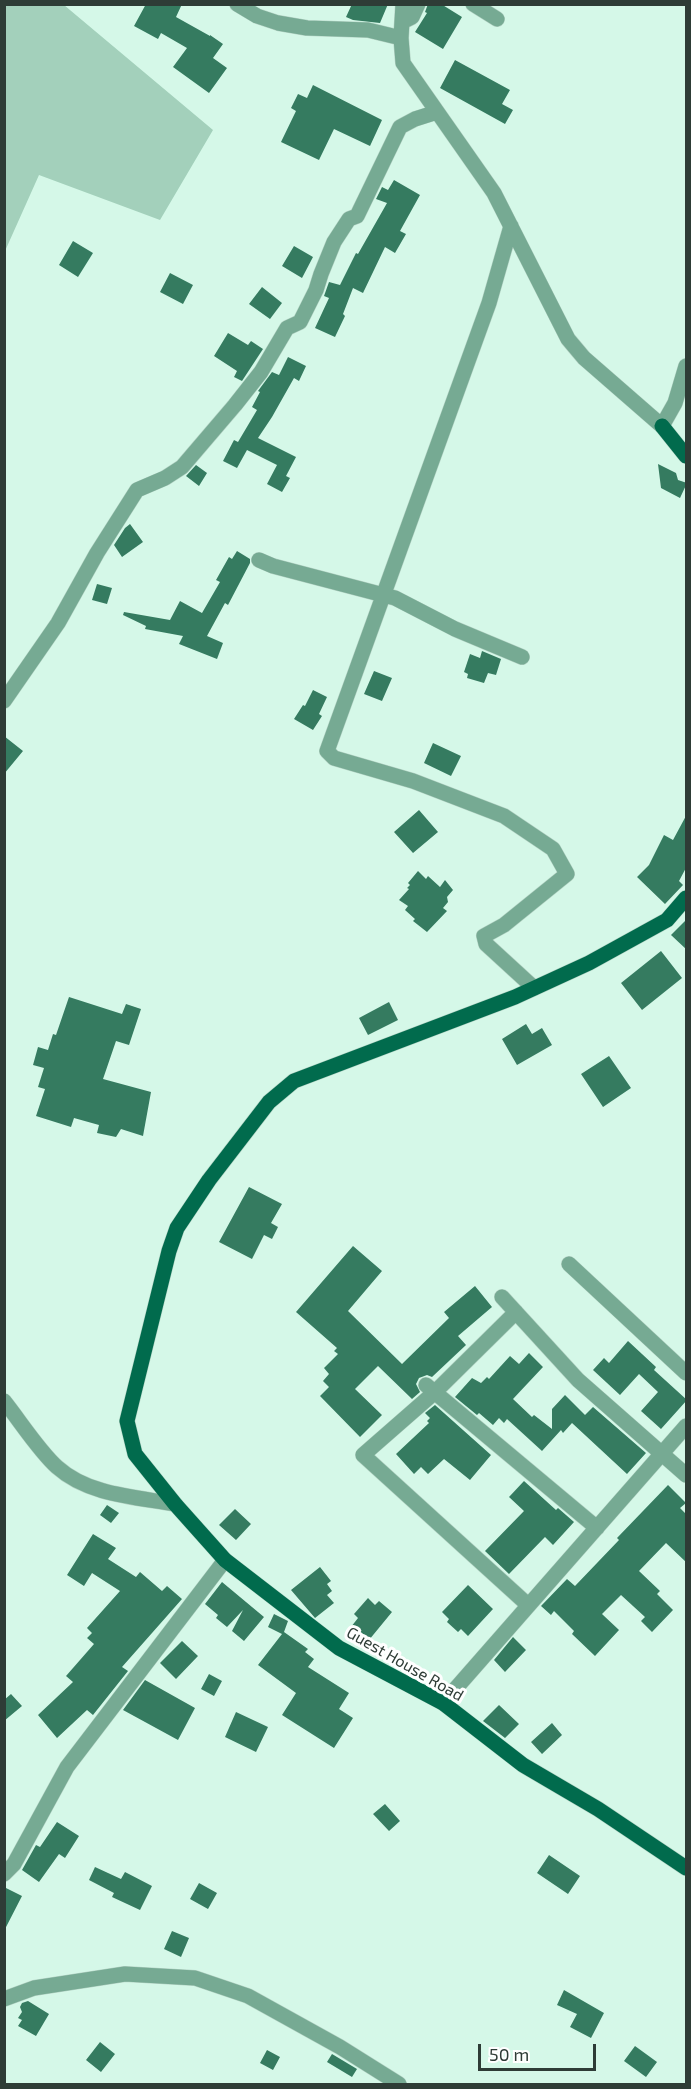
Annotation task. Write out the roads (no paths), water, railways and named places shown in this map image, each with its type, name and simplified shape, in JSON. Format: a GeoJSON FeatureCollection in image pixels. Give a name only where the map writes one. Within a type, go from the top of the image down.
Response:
{"type":"FeatureCollection","features":[{"type":"Feature","properties":{"kind":"main road"},"geometry":{"type":"LineString","coordinates":[[662,426],[687,456]]}},
{"type":"Feature","properties":{"kind":"main road"},"geometry":{"type":"LineString","coordinates":[[534,988],[589,963],[667,920],[687,898]]}},
{"type":"Feature","properties":{"kind":"main road","name":"Guest House Road"},"geometry":{"type":"LineString","coordinates":[[534,988],[294,1081],[269,1102],[209,1180],[177,1228],[169,1251],[127,1421],[135,1454],[175,1504],[225,1560],[339,1648],[442,1703],[523,1766],[607,1815],[687,1868]]}},
{"type":"Feature","properties":{"kind":"street"},"geometry":{"type":"LineString","coordinates":[[237,4],[257,16],[278,23],[307,28],[368,30],[400,38]]}},
{"type":"Feature","properties":{"kind":"street"},"geometry":{"type":"LineString","coordinates":[[403,4],[400,38],[403,63],[494,193],[568,339],[584,358],[662,426],[675,403],[687,366]]}},
{"type":"Feature","properties":{"kind":"street"},"geometry":{"type":"LineString","coordinates":[[402,22],[412,17],[418,4]]}},
{"type":"Feature","properties":{"kind":"street"},"geometry":{"type":"LineString","coordinates":[[473,4],[496,19]]}},
{"type":"Feature","properties":{"kind":"street"},"geometry":{"type":"LineString","coordinates":[[4,701],[58,623],[97,553],[137,490],[165,478],[182,467],[261,372],[287,328],[300,322],[316,290],[334,242],[349,219],[357,216],[400,127],[437,112]]}},
{"type":"Feature","properties":{"kind":"street"},"geometry":{"type":"LineString","coordinates":[[511,226],[489,303],[327,751],[334,758],[413,781],[504,816],[553,849],[567,874],[504,925],[484,936],[486,944],[534,988]]}},
{"type":"Feature","properties":{"kind":"street"},"geometry":{"type":"LineString","coordinates":[[259,560],[273,566],[395,598],[455,629],[522,657]]}},
{"type":"Feature","properties":{"kind":"street"},"geometry":{"type":"LineString","coordinates":[[569,1264],[687,1373]]}},
{"type":"Feature","properties":{"kind":"street"},"geometry":{"type":"LineString","coordinates":[[502,1297],[578,1380],[687,1475]]}},
{"type":"Feature","properties":{"kind":"street"},"geometry":{"type":"LineString","coordinates":[[516,1312],[430,1389],[363,1455],[528,1605]]}},
{"type":"Feature","properties":{"kind":"street"},"geometry":{"type":"LineString","coordinates":[[430,1389],[597,1528]]}},
{"type":"Feature","properties":{"kind":"street"},"geometry":{"type":"LineString","coordinates":[[4,1401],[55,1466],[73,1480],[111,1494],[175,1504]]}},
{"type":"Feature","properties":{"kind":"street"},"geometry":{"type":"LineString","coordinates":[[442,1703],[687,1426]]}},
{"type":"Feature","properties":{"kind":"street"},"geometry":{"type":"LineString","coordinates":[[4,1874],[14,1864],[67,1767],[225,1560]]}},
{"type":"Feature","properties":{"kind":"street"},"geometry":{"type":"LineString","coordinates":[[4,1999],[34,1988],[125,1974],[195,1978],[248,1995],[340,2047],[399,2085]]}}]}
